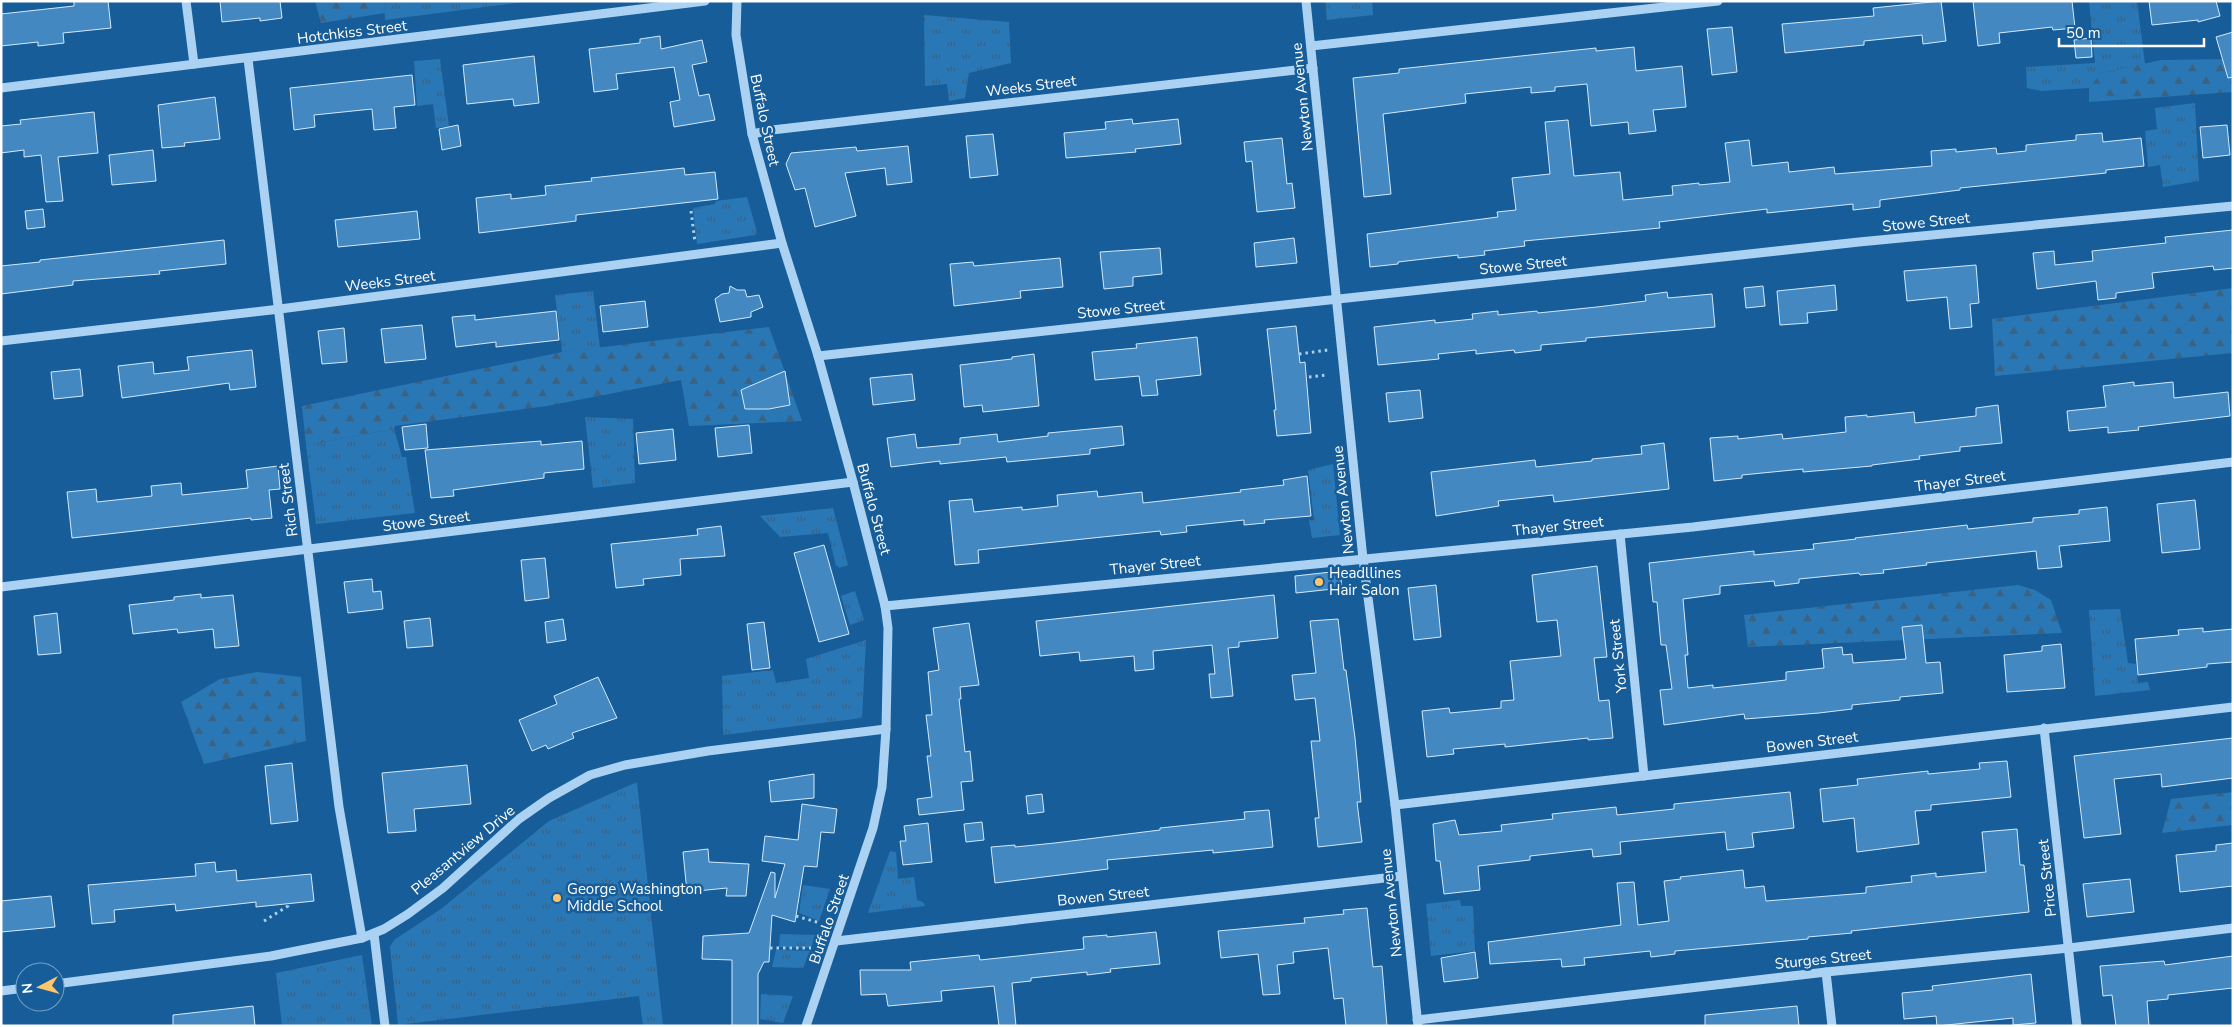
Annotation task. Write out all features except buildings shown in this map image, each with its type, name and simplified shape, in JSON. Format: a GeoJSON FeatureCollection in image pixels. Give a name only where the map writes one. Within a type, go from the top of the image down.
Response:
{"type":"FeatureCollection","features":[{"type":"Feature","properties":{"kind":"street"},"geometry":{"type":"LineString","coordinates":[[186,1],[194,64]]}},
{"type":"Feature","properties":{"kind":"street","name":"Hotchkiss Street"},"geometry":{"type":"LineString","coordinates":[[1,88],[248,59],[705,1]]}},
{"type":"Feature","properties":{"kind":"street","name":"Buffalo Street"},"geometry":{"type":"LineString","coordinates":[[737,1],[736,35],[738,54],[752,134],[782,243],[818,356],[853,482],[885,606],[888,636],[886,728],[882,787],[874,828],[806,1026]]}},
{"type":"Feature","properties":{"kind":"street","name":"Newton Avenue"},"geometry":{"type":"LineString","coordinates":[[1306,1],[1363,558],[1395,805],[1418,1023]]}},
{"type":"Feature","properties":{"kind":"street"},"geometry":{"type":"LineString","coordinates":[[1311,46],[1718,1]]}},
{"type":"Feature","properties":{"kind":"street","name":"Rich Street"},"geometry":{"type":"LineString","coordinates":[[248,59],[280,309],[339,807],[362,938]]}},
{"type":"Feature","properties":{"kind":"street","name":"Weeks Street"},"geometry":{"type":"LineString","coordinates":[[752,134],[772,130],[1313,68]]}},
{"type":"Feature","properties":{"kind":"street","name":"Stowe Street"},"geometry":{"type":"LineString","coordinates":[[818,356],[1859,242],[2233,206]]}},
{"type":"Feature","properties":{"kind":"street","name":"Weeks Street"},"geometry":{"type":"LineString","coordinates":[[1,341],[280,309],[782,243]]}},
{"type":"Feature","properties":{"kind":"street","name":"Thayer Street"},"geometry":{"type":"LineString","coordinates":[[885,606],[1703,526],[2233,462]]}},
{"type":"Feature","properties":{"kind":"street","name":"Stowe Street"},"geometry":{"type":"LineString","coordinates":[[1,587],[853,482]]}},
{"type":"Feature","properties":{"kind":"street","name":"York Street"},"geometry":{"type":"LineString","coordinates":[[1620,534],[1644,776]]}},
{"type":"Feature","properties":{"kind":"street","name":"Bowen Street"},"geometry":{"type":"LineString","coordinates":[[1395,805],[2233,707]]}},
{"type":"Feature","properties":{"kind":"street","name":"Pleasantview Drive"},"geometry":{"type":"LineString","coordinates":[[65,983],[271,956],[362,938],[374,934],[408,914],[443,888],[520,819],[549,798],[590,775],[625,765],[708,751],[886,728]]}},
{"type":"Feature","properties":{"kind":"street","name":"Price Street"},"geometry":{"type":"LineString","coordinates":[[2044,728],[2077,1026]]}},
{"type":"Feature","properties":{"kind":"street","name":"Bowen Street"},"geometry":{"type":"LineString","coordinates":[[836,941],[1402,876]]}},
{"type":"Feature","properties":{"kind":"street","name":"Sturges Street"},"geometry":{"type":"LineString","coordinates":[[1418,1023],[1826,972],[2069,948],[2233,928]]}},
{"type":"Feature","properties":{"kind":"street"},"geometry":{"type":"LineString","coordinates":[[374,934],[385,1026]]}},
{"type":"Feature","properties":{"kind":"street"},"geometry":{"type":"LineString","coordinates":[[1826,972],[1832,1026]]}},
{"type":"Feature","properties":{"kind":"street"},"geometry":{"type":"LineString","coordinates":[[1,991],[15,989]]}},
{"type":"Feature","properties":{"kind":"path"},"geometry":{"type":"LineString","coordinates":[[691,211],[697,254]]}},
{"type":"Feature","properties":{"kind":"path"},"geometry":{"type":"LineString","coordinates":[[1299,354],[1329,350]]}},
{"type":"Feature","properties":{"kind":"path"},"geometry":{"type":"LineString","coordinates":[[1308,377],[1326,375]]}},
{"type":"Feature","properties":{"kind":"path"},"geometry":{"type":"LineString","coordinates":[[264,921],[288,906],[288,904]]}},
{"type":"Feature","properties":{"kind":"path"},"geometry":{"type":"LineString","coordinates":[[796,916],[820,923]]}},
{"type":"Feature","properties":{"kind":"path"},"geometry":{"type":"LineString","coordinates":[[770,948],[811,948]]}},
{"type":"Feature","properties":{"kind":"green space"},"geometry":{"type":"Polygon","coordinates":[[[315,1],[384,1],[385,13],[321,23],[315,1]]]}},
{"type":"Feature","properties":{"kind":"green space"},"geometry":{"type":"Polygon","coordinates":[[[384,1],[532,1],[385,20],[384,1]]]}},
{"type":"Feature","properties":{"kind":"green space"},"geometry":{"type":"Polygon","coordinates":[[[1325,1],[1372,1],[1373,15],[1327,20],[1325,1]]]}},
{"type":"Feature","properties":{"kind":"green space"},"geometry":{"type":"Polygon","coordinates":[[[2089,1],[2137,1],[2145,64],[2102,73],[2089,88],[2041,91],[2027,88],[2026,67],[2095,63],[2089,1]]]}},
{"type":"Feature","properties":{"kind":"green space"},"geometry":{"type":"Polygon","coordinates":[[[924,15],[1009,22],[1011,63],[969,73],[965,98],[949,101],[947,84],[925,86],[924,15]]]}},
{"type":"Feature","properties":{"kind":"green space"},"geometry":{"type":"Polygon","coordinates":[[[440,59],[449,126],[436,128],[433,104],[417,106],[414,61],[440,59]]]}},
{"type":"Feature","properties":{"kind":"green space"},"geometry":{"type":"Polygon","coordinates":[[[2233,59],[2233,92],[2089,102],[2089,88],[2102,73],[2161,60],[2233,59]]]}},
{"type":"Feature","properties":{"kind":"green space"},"geometry":{"type":"Polygon","coordinates":[[[2195,103],[2199,181],[2163,187],[2160,165],[2148,167],[2145,131],[2157,129],[2155,108],[2195,103]]]}},
{"type":"Feature","properties":{"kind":"green space"},"geometry":{"type":"Polygon","coordinates":[[[747,197],[757,232],[755,235],[697,244],[693,208],[715,204],[716,201],[747,197]]]}},
{"type":"Feature","properties":{"kind":"green space"},"geometry":{"type":"Polygon","coordinates":[[[2233,288],[2233,353],[1995,376],[1992,319],[2233,288]]]}},
{"type":"Feature","properties":{"kind":"green space"},"geometry":{"type":"Polygon","coordinates":[[[593,291],[600,348],[562,352],[555,295],[593,291]]]}},
{"type":"Feature","properties":{"kind":"green space"},"geometry":{"type":"Polygon","coordinates":[[[769,327],[802,421],[689,426],[681,380],[547,406],[395,426],[394,429],[306,445],[302,406],[562,352],[769,327]]]}},
{"type":"Feature","properties":{"kind":"green space"},"geometry":{"type":"Polygon","coordinates":[[[585,417],[633,419],[635,483],[593,488],[585,417]]]}},
{"type":"Feature","properties":{"kind":"green space"},"geometry":{"type":"Polygon","coordinates":[[[394,429],[402,457],[406,457],[415,513],[316,524],[306,445],[394,429]]]}},
{"type":"Feature","properties":{"kind":"green space"},"geometry":{"type":"Polygon","coordinates":[[[1333,464],[1340,535],[1312,538],[1309,520],[1314,520],[1308,470],[1333,464]]]}},
{"type":"Feature","properties":{"kind":"green space"},"geometry":{"type":"Polygon","coordinates":[[[833,508],[848,565],[839,568],[836,566],[828,533],[780,537],[760,516],[833,508]]]}},
{"type":"Feature","properties":{"kind":"green space"},"geometry":{"type":"Polygon","coordinates":[[[2018,585],[2035,590],[2051,600],[2062,633],[1748,647],[1744,615],[2018,585]]]}},
{"type":"Feature","properties":{"kind":"green space"},"geometry":{"type":"Polygon","coordinates":[[[855,591],[864,620],[850,625],[841,596],[855,591]]]}},
{"type":"Feature","properties":{"kind":"green space"},"geometry":{"type":"Polygon","coordinates":[[[2120,609],[2128,663],[2136,664],[2138,683],[2148,682],[2150,690],[2095,696],[2089,610],[2120,609]]]}},
{"type":"Feature","properties":{"kind":"green space"},"geometry":{"type":"Polygon","coordinates":[[[866,640],[862,718],[723,735],[722,676],[773,670],[776,683],[809,678],[806,659],[866,640]]]}},
{"type":"Feature","properties":{"kind":"green space"},"geometry":{"type":"Polygon","coordinates":[[[257,672],[301,677],[306,741],[204,764],[181,702],[220,679],[257,672]]]}},
{"type":"Feature","properties":{"kind":"green space","name":"George Washington Middle School"},"geometry":{"type":"Polygon","coordinates":[[[637,782],[663,1026],[643,1026],[639,996],[398,1025],[390,947],[394,940],[441,909],[549,821],[637,782]]]}},
{"type":"Feature","properties":{"kind":"green space"},"geometry":{"type":"Polygon","coordinates":[[[2233,792],[2233,825],[2162,833],[2171,799],[2233,792]]]}},
{"type":"Feature","properties":{"kind":"green space"},"geometry":{"type":"Polygon","coordinates":[[[890,851],[896,852],[898,879],[914,877],[917,900],[923,902],[925,906],[868,913],[890,851]]]}},
{"type":"Feature","properties":{"kind":"green space"},"geometry":{"type":"Polygon","coordinates":[[[803,885],[830,889],[819,921],[799,913],[803,885]]]}},
{"type":"Feature","properties":{"kind":"green space"},"geometry":{"type":"Polygon","coordinates":[[[1460,900],[1461,906],[1473,906],[1475,951],[1431,956],[1426,904],[1460,900]]]}},
{"type":"Feature","properties":{"kind":"green space"},"geometry":{"type":"Polygon","coordinates":[[[780,934],[815,935],[811,948],[779,947],[780,934]]]}},
{"type":"Feature","properties":{"kind":"green space"},"geometry":{"type":"Polygon","coordinates":[[[776,950],[810,951],[803,968],[772,967],[776,950]]]}},
{"type":"Feature","properties":{"kind":"green space"},"geometry":{"type":"Polygon","coordinates":[[[362,955],[372,1026],[282,1026],[276,973],[362,955]]]}},
{"type":"Feature","properties":{"kind":"green space"},"geometry":{"type":"Polygon","coordinates":[[[761,994],[793,996],[783,1023],[760,1019],[761,994]]]}},
{"type":"Feature","properties":{"kind":"place","name":"Headllines Hair Salon"},"geometry":{"type":"Point","coordinates":[1319,582]}},
{"type":"Feature","properties":{"kind":"place","name":"George Washington Middle School"},"geometry":{"type":"Point","coordinates":[557,898]}}]}
